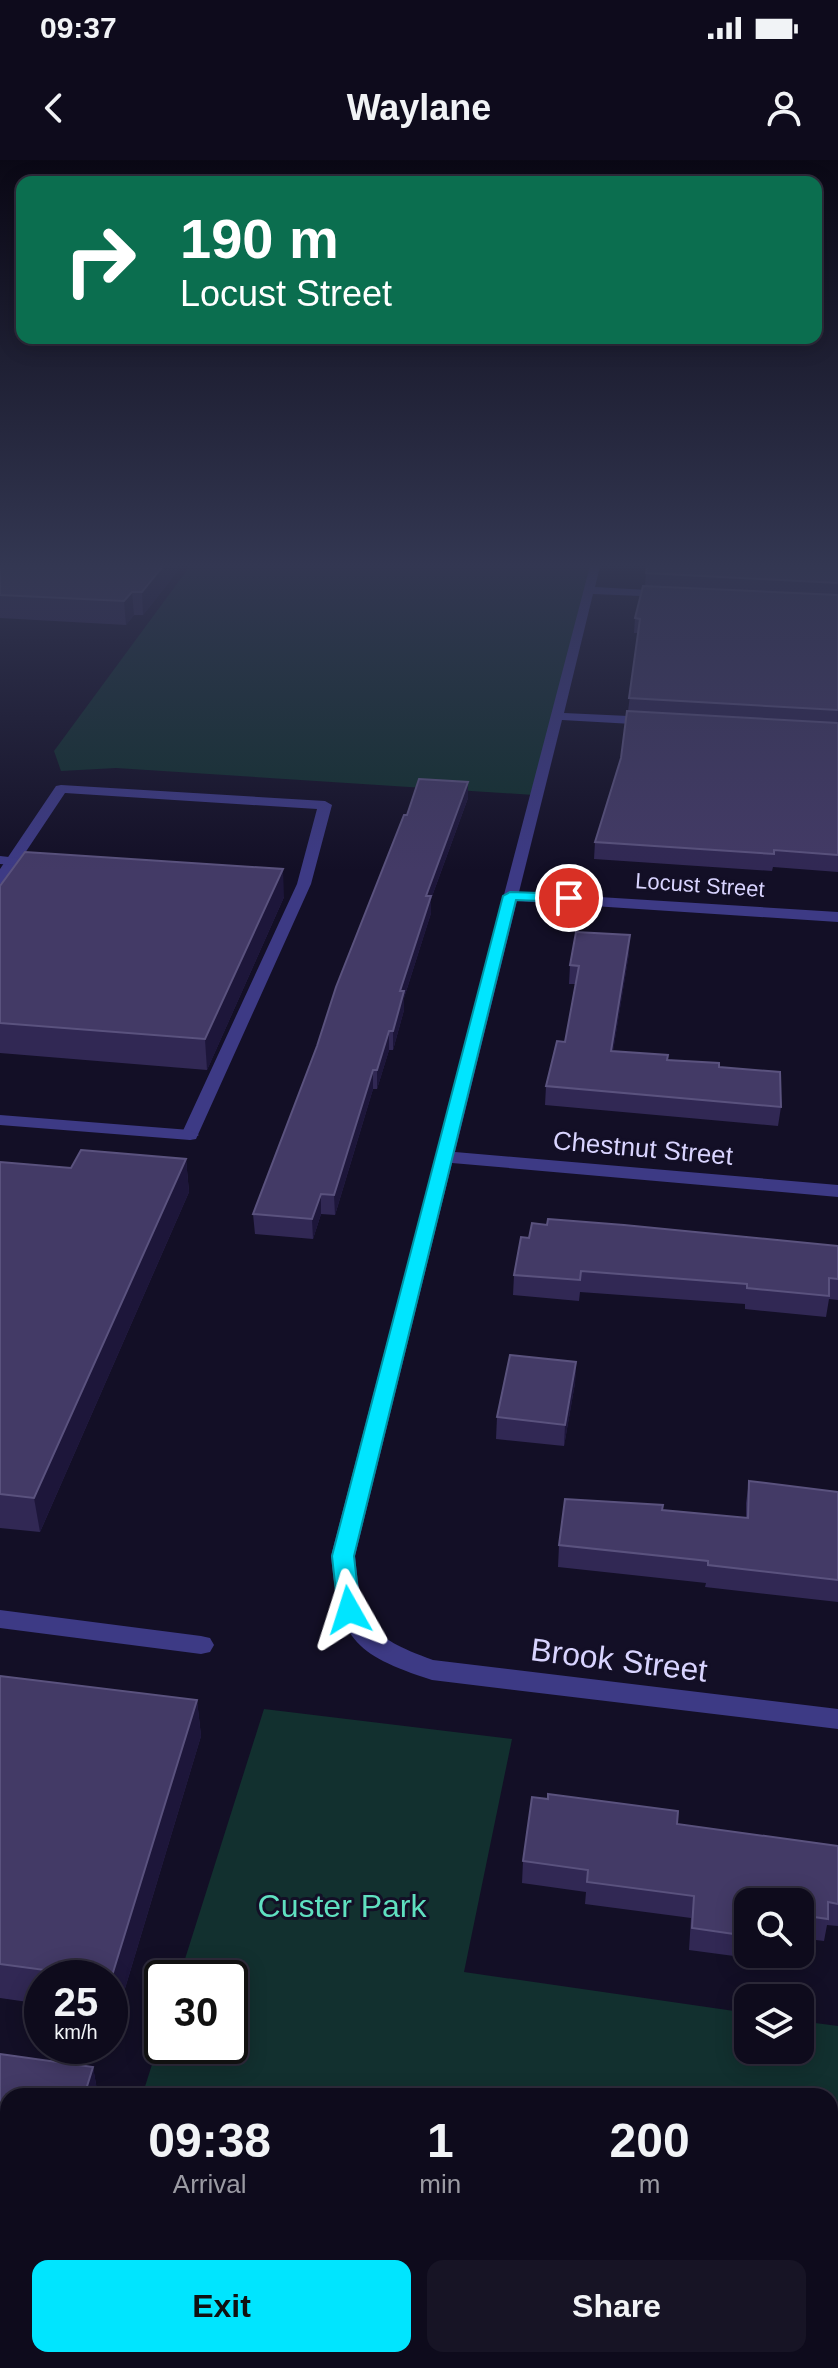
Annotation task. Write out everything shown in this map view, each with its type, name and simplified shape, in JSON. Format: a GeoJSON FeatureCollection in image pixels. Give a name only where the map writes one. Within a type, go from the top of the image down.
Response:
{"type":"FeatureCollection","features":[{"type":"Feature","properties":{"kind":"street","name":"Brook Street"},"geometry":{"type":"LineString","coordinates":[[572,665],[510,896],[343,1556],[349,1610],[364,1635],[395,1656],[432,1670],[838,1719]]}},
{"type":"Feature","properties":{"kind":"street"},"geometry":{"type":"LineString","coordinates":[[558,716],[667,722]]}},
{"type":"Feature","properties":{"kind":"street"},"geometry":{"type":"LineString","coordinates":[[0,880],[61,789],[325,805],[296,884],[190,1135],[0,1120]]}},
{"type":"Feature","properties":{"kind":"street","name":"Locust Street"},"geometry":{"type":"LineString","coordinates":[[510,896],[838,917]]}},
{"type":"Feature","properties":{"kind":"street","name":"Chestnut Street"},"geometry":{"type":"LineString","coordinates":[[444,1157],[838,1191]]}},
{"type":"Feature","properties":{"kind":"street"},"geometry":{"type":"LineString","coordinates":[[0,1619],[201,1645]]}},
{"type":"Feature","properties":{"kind":"green space"},"geometry":{"type":"Polygon","coordinates":[[[117,665],[568,665],[534,795],[116,768],[61,771],[54,751],[117,665]]]}},
{"type":"Feature","properties":{"kind":"green space","name":"Custer Park"},"geometry":{"type":"Polygon","coordinates":[[[264,1709],[512,1739],[464,1972],[734,2011],[734,2064],[814,2064],[814,2023],[838,2026],[838,2088],[145,2088],[152,2064],[248,2064],[248,1960],[185,1960],[264,1709]]]}},
{"type":"Feature","properties":{"kind":"building"},"geometry":{"type":"Polygon","coordinates":[[[634,665],[838,665],[838,710],[629,698],[634,665]]]}},
{"type":"Feature","properties":{"kind":"building"},"geometry":{"type":"Polygon","coordinates":[[[627,711],[838,723],[838,855],[774,850],[774,854],[595,842],[621,758],[627,711]]]}},
{"type":"Feature","properties":{"kind":"building"},"geometry":{"type":"Polygon","coordinates":[[[419,779],[468,782],[426,896],[431,896],[400,991],[404,991],[393,1031],[389,1031],[377,1070],[373,1070],[334,1195],[321,1194],[312,1219],[253,1214],[317,1046],[336,987],[419,779]]]}},
{"type":"Feature","properties":{"kind":"building"},"geometry":{"type":"Polygon","coordinates":[[[25,852],[283,869],[205,1039],[0,1023],[0,886],[25,852]]]}},
{"type":"Feature","properties":{"kind":"building"},"geometry":{"type":"Polygon","coordinates":[[[576,932],[630,935],[611,1051],[668,1055],[667,1060],[719,1063],[719,1067],[780,1072],[781,1107],[546,1086],[557,1041],[565,1042],[579,966],[570,965],[576,932]]]}},
{"type":"Feature","properties":{"kind":"building"},"geometry":{"type":"Polygon","coordinates":[[[81,1150],[186,1159],[34,1498],[0,1494],[0,1162],[71,1168],[81,1150]]]}},
{"type":"Feature","properties":{"kind":"building"},"geometry":{"type":"Polygon","coordinates":[[[548,1219],[838,1246],[838,1279],[829,1278],[829,1296],[747,1288],[747,1284],[581,1271],[580,1280],[514,1275],[521,1237],[529,1238],[532,1223],[547,1225],[548,1219]]]}},
{"type":"Feature","properties":{"kind":"building"},"geometry":{"type":"Polygon","coordinates":[[[510,1355],[576,1362],[565,1425],[497,1417],[510,1355]]]}},
{"type":"Feature","properties":{"kind":"building"},"geometry":{"type":"Polygon","coordinates":[[[749,1481],[838,1492],[838,1580],[708,1565],[708,1561],[559,1545],[565,1499],[663,1505],[662,1510],[748,1518],[749,1481]]]}},
{"type":"Feature","properties":{"kind":"building"},"geometry":{"type":"Polygon","coordinates":[[[0,1676],[197,1700],[117,1960],[24,1960],[24,1967],[0,1964],[0,1676]]]}},
{"type":"Feature","properties":{"kind":"building"},"geometry":{"type":"Polygon","coordinates":[[[548,1794],[678,1811],[677,1824],[838,1846],[838,1904],[828,1902],[828,1919],[814,1917],[814,1888],[734,1888],[734,1934],[692,1928],[694,1896],[587,1882],[588,1870],[523,1861],[532,1797],[548,1799],[548,1794]]]}},
{"type":"Feature","properties":{"kind":"building"},"geometry":{"type":"Polygon","coordinates":[[[0,2054],[24,2057],[24,2064],[93,2067],[86,2088],[0,2088],[0,2054]]]}},
{"type":"Feature","properties":{"kind":"route"},"geometry":{"type":"LineString","coordinates":[[349,1610],[343,1556],[510,896],[569,898]]}}]}
